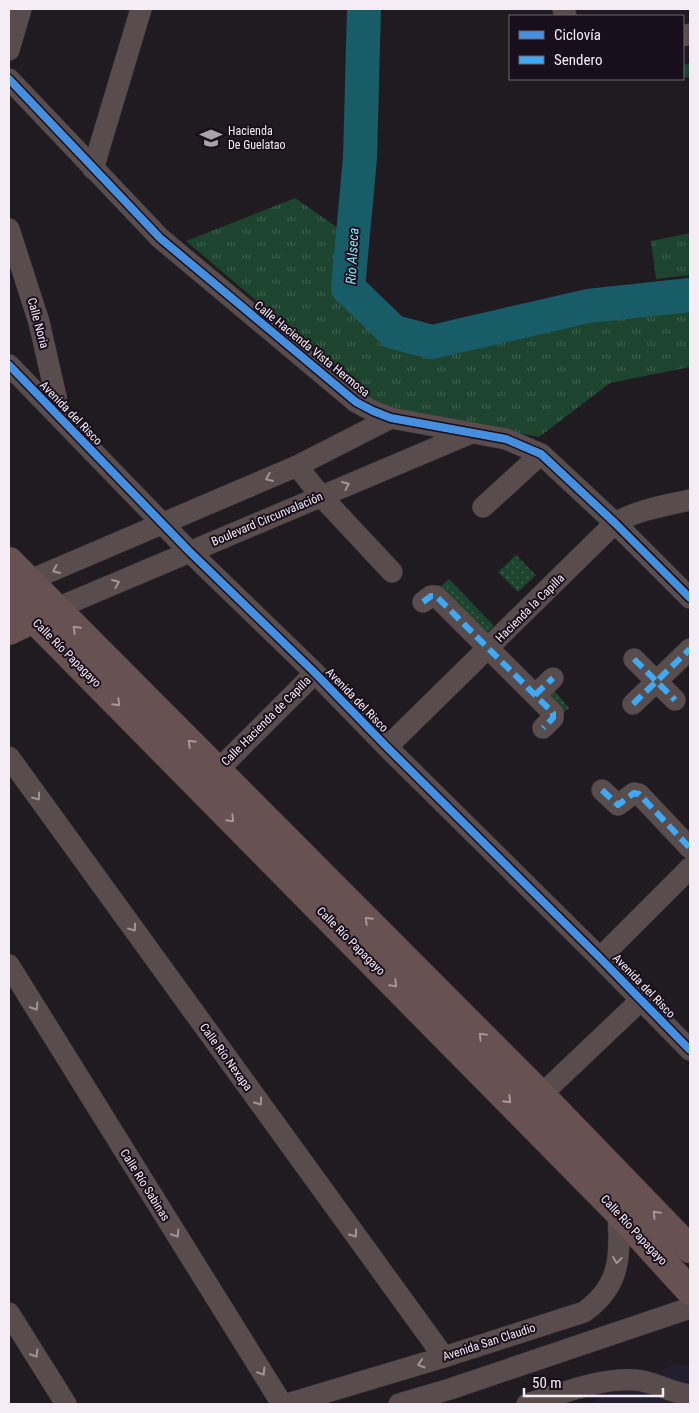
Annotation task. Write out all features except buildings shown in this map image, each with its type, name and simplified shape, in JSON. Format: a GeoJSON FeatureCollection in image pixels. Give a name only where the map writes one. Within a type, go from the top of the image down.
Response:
{"type":"FeatureCollection","features":[{"type":"Feature","properties":{"kind":"main road","name":"Calle Río Papagayo"},"geometry":{"type":"LineString","coordinates":[[9,561],[15,588],[218,770],[541,1095],[690,1249]]}},
{"type":"Feature","properties":{"kind":"main road","name":"Calle Río Papagayo"},"geometry":{"type":"LineString","coordinates":[[44,614],[618,1212],[690,1291]]}},
{"type":"Feature","properties":{"kind":"main road","name":"Boulevard Circunvalación"},"geometry":{"type":"LineString","coordinates":[[9,631],[44,614]]}},
{"type":"Feature","properties":{"kind":"street"},"geometry":{"type":"LineString","coordinates":[[9,50],[21,9]]}},
{"type":"Feature","properties":{"kind":"street"},"geometry":{"type":"LineString","coordinates":[[93,169],[141,9]]}},
{"type":"Feature","properties":{"kind":"street","name":"Calle Hacienda Vista Hermosa"},"geometry":{"type":"LineString","coordinates":[[9,79],[160,238],[335,386],[356,402],[391,418],[506,439],[541,454],[615,523],[690,598]]}},
{"type":"Feature","properties":{"kind":"street","name":"Calle Noria"},"geometry":{"type":"LineString","coordinates":[[9,229],[39,322],[61,418]]}},
{"type":"Feature","properties":{"kind":"street","name":"Avenida del Risco"},"geometry":{"type":"LineString","coordinates":[[9,365],[189,551],[315,673],[386,747],[600,958],[690,1050]]}},
{"type":"Feature","properties":{"kind":"street"},"geometry":{"type":"LineString","coordinates":[[15,588],[297,466],[391,418]]}},
{"type":"Feature","properties":{"kind":"street","name":"Boulevard Circunvalación"},"geometry":{"type":"LineString","coordinates":[[44,614],[471,433]]}},
{"type":"Feature","properties":{"kind":"street"},"geometry":{"type":"LineString","coordinates":[[483,507],[541,454]]}},
{"type":"Feature","properties":{"kind":"street"},"geometry":{"type":"LineString","coordinates":[[297,466],[321,496],[392,572]]}},
{"type":"Feature","properties":{"kind":"street","name":"Hacienda la Capilla"},"geometry":{"type":"LineString","coordinates":[[386,747],[489,649],[615,523],[647,509],[690,500]]}},
{"type":"Feature","properties":{"kind":"street"},"geometry":{"type":"LineString","coordinates":[[428,598],[489,649],[554,716],[543,728]]}},
{"type":"Feature","properties":{"kind":"street"},"geometry":{"type":"LineString","coordinates":[[633,704],[690,649]]}},
{"type":"Feature","properties":{"kind":"street"},"geometry":{"type":"LineString","coordinates":[[634,659],[675,700]]}},
{"type":"Feature","properties":{"kind":"street","name":"Calle Hacienda de Capilla"},"geometry":{"type":"LineString","coordinates":[[218,770],[315,673]]}},
{"type":"Feature","properties":{"kind":"street"},"geometry":{"type":"LineString","coordinates":[[535,695],[553,678]]}},
{"type":"Feature","properties":{"kind":"street","name":"Calle Río Nexapa"},"geometry":{"type":"LineString","coordinates":[[9,757],[444,1357]]}},
{"type":"Feature","properties":{"kind":"street"},"geometry":{"type":"LineString","coordinates":[[602,790],[618,805],[637,792],[690,848]]}},
{"type":"Feature","properties":{"kind":"street"},"geometry":{"type":"LineString","coordinates":[[600,958],[690,868]]}},
{"type":"Feature","properties":{"kind":"street","name":"Calle Río Sabinas"},"geometry":{"type":"LineString","coordinates":[[9,965],[282,1404]]}},
{"type":"Feature","properties":{"kind":"street"},"geometry":{"type":"LineString","coordinates":[[541,1095],[641,1000]]}},
{"type":"Feature","properties":{"kind":"street","name":"Avenida San Claudio"},"geometry":{"type":"LineString","coordinates":[[287,1404],[325,1398],[584,1312],[598,1302],[607,1292],[613,1280],[619,1239],[618,1212]]}},
{"type":"Feature","properties":{"kind":"street"},"geometry":{"type":"LineString","coordinates":[[400,1404],[444,1397],[690,1308]]}},
{"type":"Feature","properties":{"kind":"street"},"geometry":{"type":"LineString","coordinates":[[9,1313],[66,1404]]}},
{"type":"Feature","properties":{"kind":"street"},"geometry":{"type":"LineString","coordinates":[[527,1404],[593,1384],[612,1381],[636,1380],[653,1384],[668,1391],[690,1395]]}},
{"type":"Feature","properties":{"kind":"shaded area"},"geometry":{"type":"Polygon","coordinates":[[[690,1364],[690,1404],[588,1404],[633,1381],[673,1365],[690,1364]]]}},
{"type":"Feature","properties":{"kind":"green space"},"geometry":{"type":"Polygon","coordinates":[[[690,63],[690,78],[684,77],[684,65],[690,63]]]}},
{"type":"Feature","properties":{"kind":"green space"},"geometry":{"type":"Polygon","coordinates":[[[295,198],[341,230],[338,287],[413,351],[690,307],[690,367],[610,383],[539,437],[381,407],[186,241],[295,198]]]}},
{"type":"Feature","properties":{"kind":"green space"},"geometry":{"type":"Polygon","coordinates":[[[690,233],[690,275],[656,279],[651,241],[690,233]]]}},
{"type":"Feature","properties":{"kind":"green space"},"geometry":{"type":"Polygon","coordinates":[[[516,555],[536,575],[518,592],[498,572],[516,555]]]}},
{"type":"Feature","properties":{"kind":"green space"},"geometry":{"type":"Polygon","coordinates":[[[449,579],[494,626],[483,636],[438,589],[449,579]]]}},
{"type":"Feature","properties":{"kind":"green space"},"geometry":{"type":"Polygon","coordinates":[[[548,683],[569,708],[559,717],[536,693],[548,683]]]}},
{"type":"Feature","properties":{"kind":"waterway","name":"Rio Alseca"},"geometry":{"type":"LineString","coordinates":[[364,9],[360,158],[348,288],[394,332],[432,342],[588,306],[690,295]]}},
{"type":"Feature","properties":{"kind":"marked path"},"geometry":{"type":"LineString","coordinates":[[423,602],[431,596],[436,596],[553,713],[553,718],[543,728]]}},
{"type":"Feature","properties":{"kind":"marked path"},"geometry":{"type":"LineString","coordinates":[[633,704],[690,649]]}},
{"type":"Feature","properties":{"kind":"marked path"},"geometry":{"type":"LineString","coordinates":[[634,659],[675,700]]}},
{"type":"Feature","properties":{"kind":"marked path"},"geometry":{"type":"LineString","coordinates":[[535,695],[553,678]]}},
{"type":"Feature","properties":{"kind":"marked path"},"geometry":{"type":"LineString","coordinates":[[602,790],[618,805],[634,793],[639,794],[690,848]]}},
{"type":"Feature","properties":{"kind":"cycle path"},"geometry":{"type":"LineString","coordinates":[[9,79],[160,238],[356,402],[391,418],[506,439],[541,454],[615,523],[690,598]]}},
{"type":"Feature","properties":{"kind":"cycle path"},"geometry":{"type":"LineString","coordinates":[[9,365],[189,551],[315,673],[690,1050]]}},
{"type":"Feature","properties":{"kind":"place","name":"Hacienda De Guelatao"},"geometry":{"type":"Point","coordinates":[211,138]}}]}
